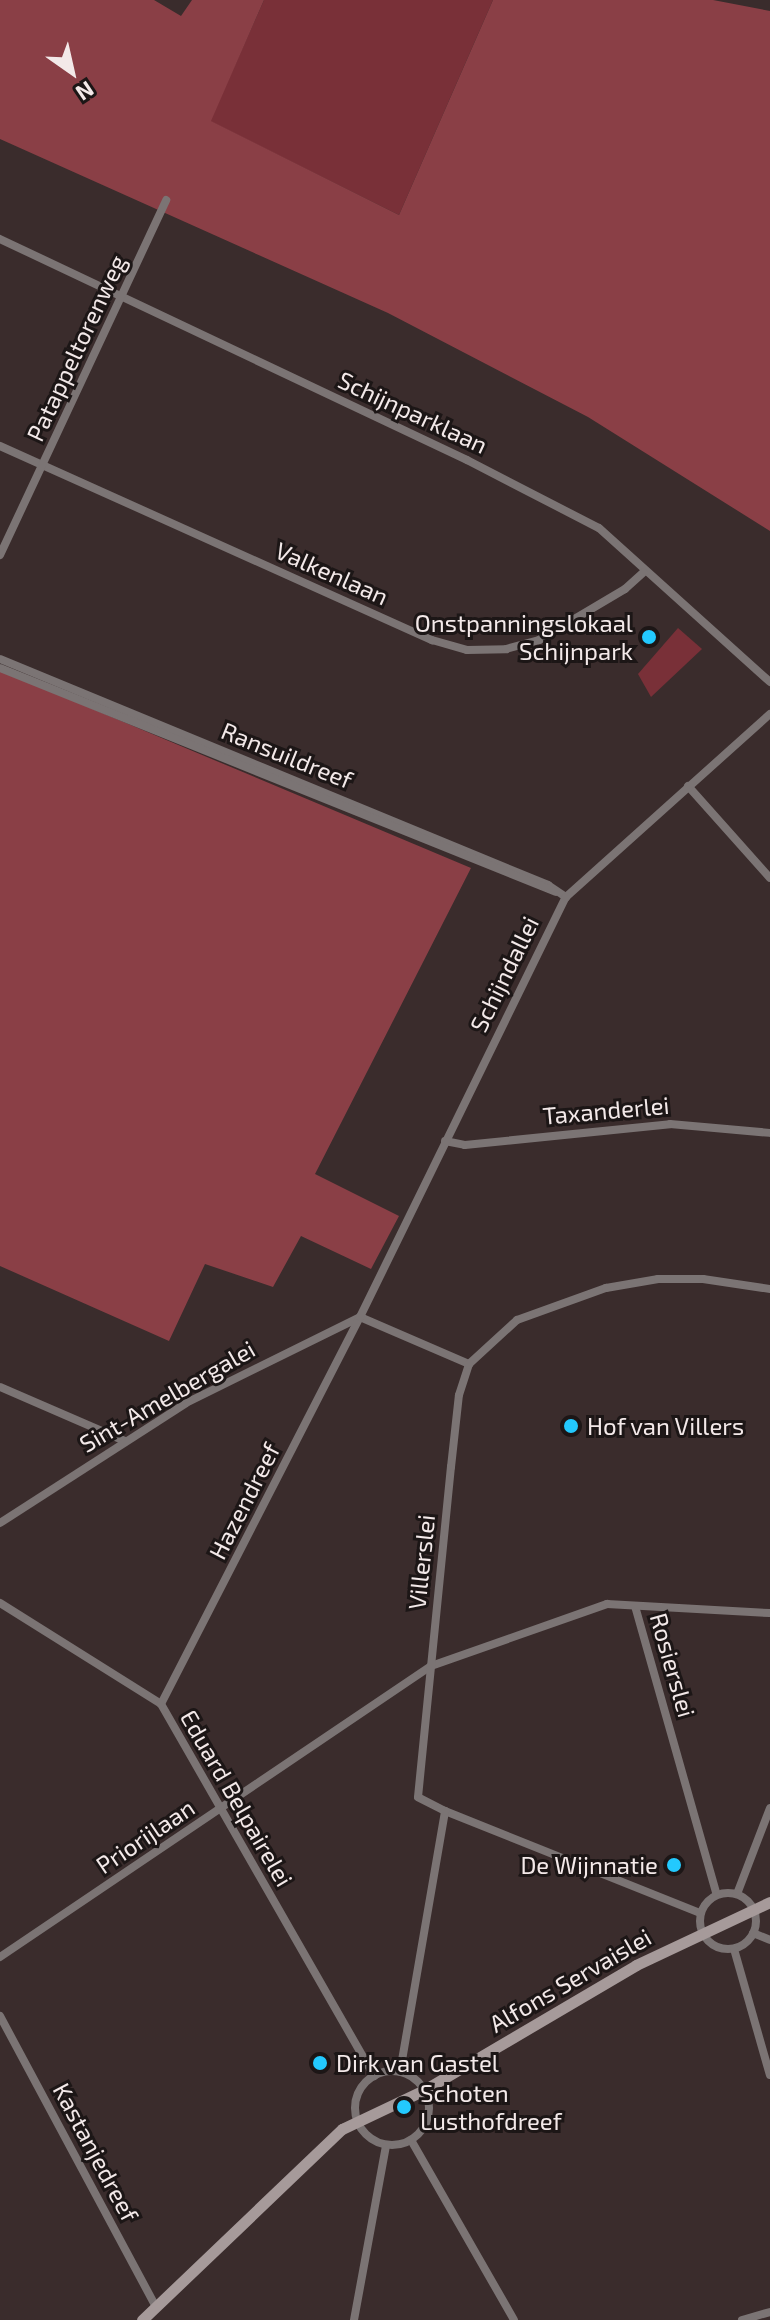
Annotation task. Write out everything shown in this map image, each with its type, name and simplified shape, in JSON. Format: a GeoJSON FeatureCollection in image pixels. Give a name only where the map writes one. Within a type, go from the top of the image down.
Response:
{"type":"FeatureCollection","features":[{"type":"Feature","properties":{"kind":"street","name":"Patappeltorenweg"},"geometry":{"type":"LineString","coordinates":[[0,555],[166,200]]}},
{"type":"Feature","properties":{"kind":"street","name":"Schijnparklaan"},"geometry":{"type":"LineString","coordinates":[[0,239],[547,499],[599,528],[644,572],[770,682]]}},
{"type":"Feature","properties":{"kind":"street","name":"Valkenlaan"},"geometry":{"type":"LineString","coordinates":[[0,446],[432,640],[467,650],[506,649],[539,640],[625,589],[644,572]]}},
{"type":"Feature","properties":{"kind":"street","name":"Ransuildreef"},"geometry":{"type":"LineString","coordinates":[[0,659],[566,897]]}},
{"type":"Feature","properties":{"kind":"street","name":"Ransuildreef"},"geometry":{"type":"LineString","coordinates":[[0,668],[556,892]]}},
{"type":"Feature","properties":{"kind":"street","name":"Schijndallei"},"geometry":{"type":"LineString","coordinates":[[360,1317],[566,897],[770,714]]}},
{"type":"Feature","properties":{"kind":"street"},"geometry":{"type":"LineString","coordinates":[[688,786],[770,878]]}},
{"type":"Feature","properties":{"kind":"street","name":"Taxanderlei"},"geometry":{"type":"LineString","coordinates":[[445,1141],[465,1145],[670,1124],[770,1133]]}},
{"type":"Feature","properties":{"kind":"street"},"geometry":{"type":"LineString","coordinates":[[360,1317],[469,1364],[517,1320],[606,1288],[658,1279],[703,1279],[770,1289]]}},
{"type":"Feature","properties":{"kind":"street","name":"Sint-Amelbergalei"},"geometry":{"type":"LineString","coordinates":[[0,1523],[125,1441],[237,1376],[360,1317]]}},
{"type":"Feature","properties":{"kind":"street","name":"Hazendreef"},"geometry":{"type":"LineString","coordinates":[[161,1704],[360,1317]]}},
{"type":"Feature","properties":{"kind":"street","name":"Villerslei"},"geometry":{"type":"LineString","coordinates":[[445,1811],[418,1797],[459,1395],[469,1364]]}},
{"type":"Feature","properties":{"kind":"street"},"geometry":{"type":"LineString","coordinates":[[0,1387],[125,1441]]}},
{"type":"Feature","properties":{"kind":"street","name":"Eduard Belpairelei"},"geometry":{"type":"LineString","coordinates":[[0,1603],[161,1704],[374,2076]]}},
{"type":"Feature","properties":{"kind":"street"},"geometry":{"type":"LineString","coordinates":[[635,1606],[770,1613]]}},
{"type":"Feature","properties":{"kind":"street","name":"Rosierslei"},"geometry":{"type":"LineString","coordinates":[[431,1666],[589,1608],[635,1606],[717,1895]]}},
{"type":"Feature","properties":{"kind":"street","name":"Priorijlaan"},"geometry":{"type":"LineString","coordinates":[[0,1957],[431,1666]]}},
{"type":"Feature","properties":{"kind":"street"},"geometry":{"type":"LineString","coordinates":[[737,1894],[770,1808]]}},
{"type":"Feature","properties":{"kind":"street"},"geometry":{"type":"LineString","coordinates":[[400,2072],[445,1811],[700,1913]]}},
{"type":"Feature","properties":{"kind":"street"},"geometry":{"type":"LineString","coordinates":[[737,1894],[754,1910],[753,1933],[734,1949],[714,1946],[702,1932],[700,1913],[717,1895],[737,1894]]}},
{"type":"Feature","properties":{"kind":"street","name":"Alfons Servaislei"},"geometry":{"type":"LineString","coordinates":[[142,2320],[318,2149],[358,2121],[424,2090],[702,1932],[770,1902]]}},
{"type":"Feature","properties":{"kind":"street"},"geometry":{"type":"LineString","coordinates":[[753,1933],[770,1940]]}},
{"type":"Feature","properties":{"kind":"street"},"geometry":{"type":"LineString","coordinates":[[734,1949],[770,2075]]}},
{"type":"Feature","properties":{"kind":"street","name":"Kastanjedreef"},"geometry":{"type":"LineString","coordinates":[[0,2016],[156,2307]]}},
{"type":"Feature","properties":{"kind":"street"},"geometry":{"type":"LineString","coordinates":[[400,2072],[424,2090],[428,2117],[411,2140],[386,2145],[365,2134],[358,2121],[357,2096],[374,2076],[400,2072]]}},
{"type":"Feature","properties":{"kind":"street"},"geometry":{"type":"LineString","coordinates":[[411,2140],[514,2320]]}},
{"type":"Feature","properties":{"kind":"street"},"geometry":{"type":"LineString","coordinates":[[354,2320],[386,2145]]}},
{"type":"Feature","properties":{"kind":"street"},"geometry":{"type":"LineString","coordinates":[[742,2320],[770,2312]]}},
{"type":"Feature","properties":{"kind":"shaded area"},"geometry":{"type":"Polygon","coordinates":[[[0,0],[154,0],[181,16],[192,0],[264,0],[211,121],[399,215],[493,0],[713,0],[770,11],[770,531],[588,417],[388,313],[0,139],[0,0]]]}},
{"type":"Feature","properties":{"kind":"shaded area"},"geometry":{"type":"Polygon","coordinates":[[[264,0],[493,0],[399,215],[210,121],[264,0]]]}},
{"type":"Feature","properties":{"kind":"shaded area"},"geometry":{"type":"Polygon","coordinates":[[[678,628],[702,649],[651,697],[638,674],[678,628]]]}},
{"type":"Feature","properties":{"kind":"shaded area"},"geometry":{"type":"Polygon","coordinates":[[[0,670],[471,868],[315,1174],[399,1216],[371,1269],[301,1236],[273,1287],[205,1264],[169,1341],[0,1266],[0,670]]]}},
{"type":"Feature","properties":{"kind":"place","name":"Onstpanningslokaal Schijnpark"},"geometry":{"type":"Point","coordinates":[649,637]}},
{"type":"Feature","properties":{"kind":"place","name":"Hof van Villers"},"geometry":{"type":"Point","coordinates":[571,1426]}},
{"type":"Feature","properties":{"kind":"place","name":"De Wijnnatie"},"geometry":{"type":"Point","coordinates":[674,1865]}},
{"type":"Feature","properties":{"kind":"place","name":"Dirk van Gastel"},"geometry":{"type":"Point","coordinates":[320,2063]}},
{"type":"Feature","properties":{"kind":"place","name":"Schoten Lusthofdreef"},"geometry":{"type":"Point","coordinates":[404,2107]}}]}
